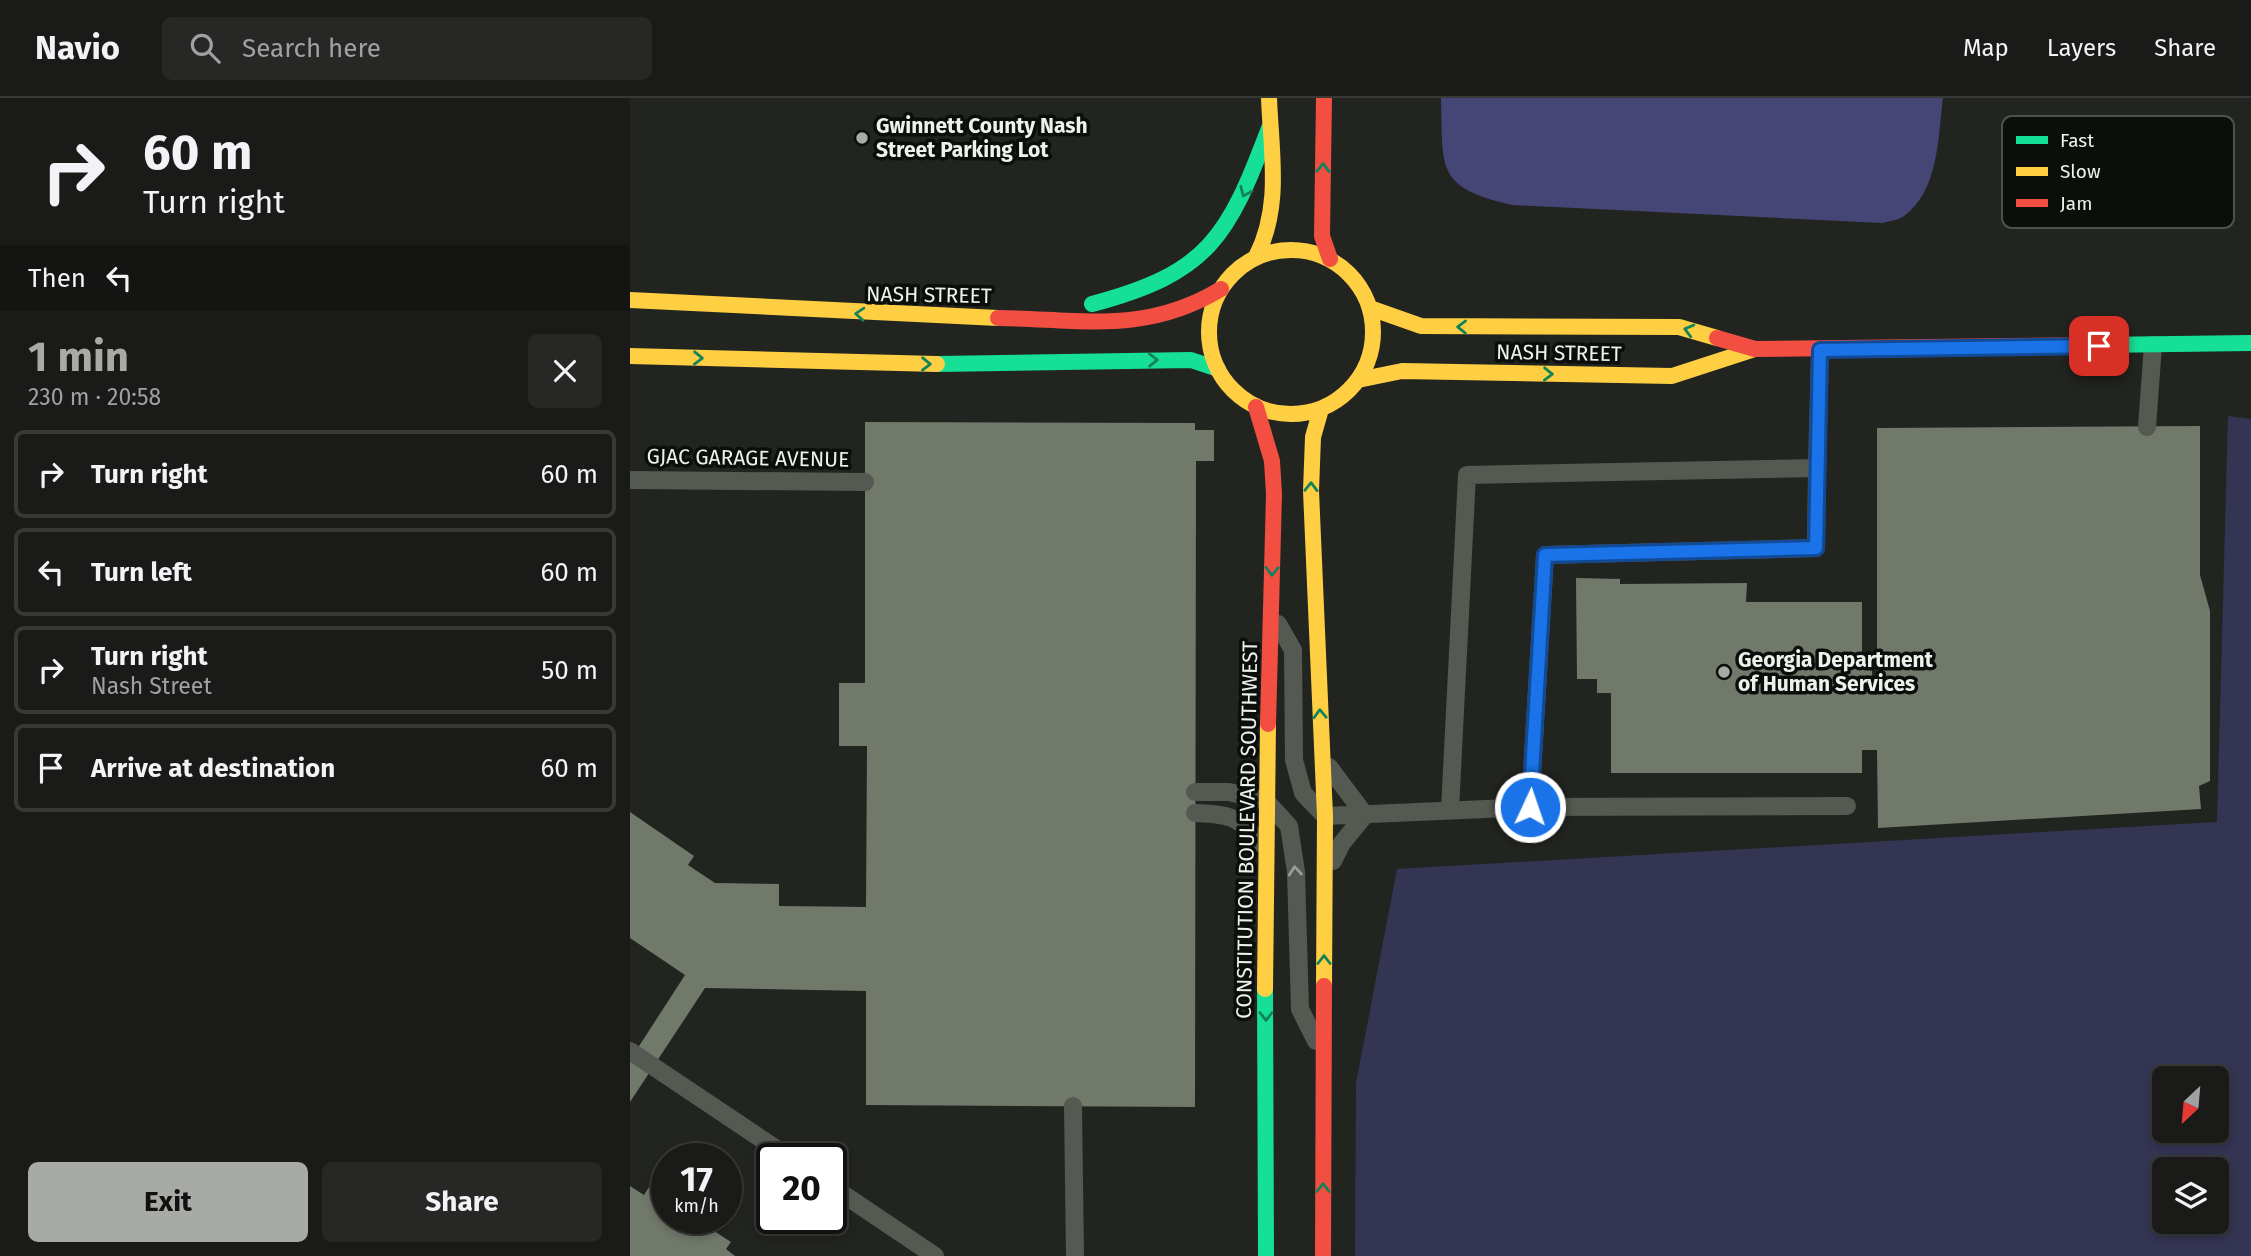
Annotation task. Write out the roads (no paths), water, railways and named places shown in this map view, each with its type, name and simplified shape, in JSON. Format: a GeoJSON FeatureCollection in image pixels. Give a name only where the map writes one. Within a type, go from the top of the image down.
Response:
{"type":"FeatureCollection","features":[{"type":"Feature","properties":{"kind":"street"},"geometry":{"type":"LineString","coordinates":[[1256,257],[1267,239],[1273,217],[1269,98]]}},
{"type":"Feature","properties":{"kind":"street"},"geometry":{"type":"LineString","coordinates":[[1324,98],[1322,236],[1330,259]]}},
{"type":"Feature","properties":{"kind":"street"},"geometry":{"type":"LineString","coordinates":[[1050,318],[1087,305],[1137,294],[1170,278],[1207,251],[1233,218],[1269,128]]}},
{"type":"Feature","properties":{"kind":"street"},"geometry":{"type":"LineString","coordinates":[[1280,250],[1305,251],[1330,259],[1348,271],[1361,288],[1370,308],[1374,332],[1370,358],[1358,380],[1342,397],[1321,409],[1280,413],[1256,407],[1229,385],[1218,369],[1210,343],[1210,315],[1220,289],[1236,271],[1256,257],[1280,250]]}},
{"type":"Feature","properties":{"kind":"street","name":"NASH STREET"},"geometry":{"type":"LineString","coordinates":[[630,300],[882,316],[1050,318],[1082,324],[1159,317],[1194,307],[1220,289]]}},
{"type":"Feature","properties":{"kind":"street","name":"NASH STREET"},"geometry":{"type":"LineString","coordinates":[[1370,308],[1421,326],[1679,327],[1755,349],[2251,343]]}},
{"type":"Feature","properties":{"kind":"street","name":"NASH STREET"},"geometry":{"type":"LineString","coordinates":[[1358,380],[1402,371],[1672,376],[1755,349]]}},
{"type":"Feature","properties":{"kind":"street"},"geometry":{"type":"LineString","coordinates":[[630,356],[937,364],[1191,360],[1218,369]]}},
{"type":"Feature","properties":{"kind":"street","name":"CONSTITUTION BOULEVARD SOUTHWEST"},"geometry":{"type":"LineString","coordinates":[[1256,407],[1272,463],[1265,850],[1266,1256]]}},
{"type":"Feature","properties":{"kind":"street"},"geometry":{"type":"LineString","coordinates":[[1321,409],[1313,437],[1311,491],[1325,816],[1322,1256]]}},
{"type":"Feature","properties":{"kind":"lane"},"geometry":{"type":"LineString","coordinates":[[2147,427],[2153,345]]}},
{"type":"Feature","properties":{"kind":"lane"},"geometry":{"type":"LineString","coordinates":[[1530,807],[1545,555],[1816,548],[1820,350]]}},
{"type":"Feature","properties":{"kind":"lane"},"geometry":{"type":"LineString","coordinates":[[1450,810],[1467,475],[1817,468]]}},
{"type":"Feature","properties":{"kind":"lane","name":"GJAC GARAGE AVENUE"},"geometry":{"type":"LineString","coordinates":[[630,480],[865,482]]}},
{"type":"Feature","properties":{"kind":"lane"},"geometry":{"type":"LineString","coordinates":[[1271,612],[1293,650],[1294,760],[1303,793],[1325,816],[1530,807],[1847,806]]}},
{"type":"Feature","properties":{"kind":"lane"},"geometry":{"type":"LineString","coordinates":[[1229,792],[1256,780],[1267,747]]}},
{"type":"Feature","properties":{"kind":"lane"},"geometry":{"type":"LineString","coordinates":[[1322,757],[1364,815]]}},
{"type":"Feature","properties":{"kind":"lane"},"geometry":{"type":"LineString","coordinates":[[1195,792],[1229,792],[1266,801],[1289,827],[1296,872],[1300,1009],[1323,1056]]}},
{"type":"Feature","properties":{"kind":"lane"},"geometry":{"type":"LineString","coordinates":[[1195,814],[1226,815],[1243,822],[1265,850]]}},
{"type":"Feature","properties":{"kind":"lane"},"geometry":{"type":"LineString","coordinates":[[1324,880],[1342,844],[1364,815]]}},
{"type":"Feature","properties":{"kind":"lane"},"geometry":{"type":"LineString","coordinates":[[630,1051],[768,1143]]}},
{"type":"Feature","properties":{"kind":"lane"},"geometry":{"type":"LineString","coordinates":[[1073,1106],[1075,1256]]}},
{"type":"Feature","properties":{"kind":"lane"},"geometry":{"type":"LineString","coordinates":[[847,1197],[935,1256]]}},
{"type":"Feature","properties":{"kind":"place","name":"Gwinnett County Nash Street Parking Lot"},"geometry":{"type":"Point","coordinates":[862,138]}},
{"type":"Feature","properties":{"kind":"place","name":"Georgia Department of Human Services"},"geometry":{"type":"Point","coordinates":[1724,672]}}]}
